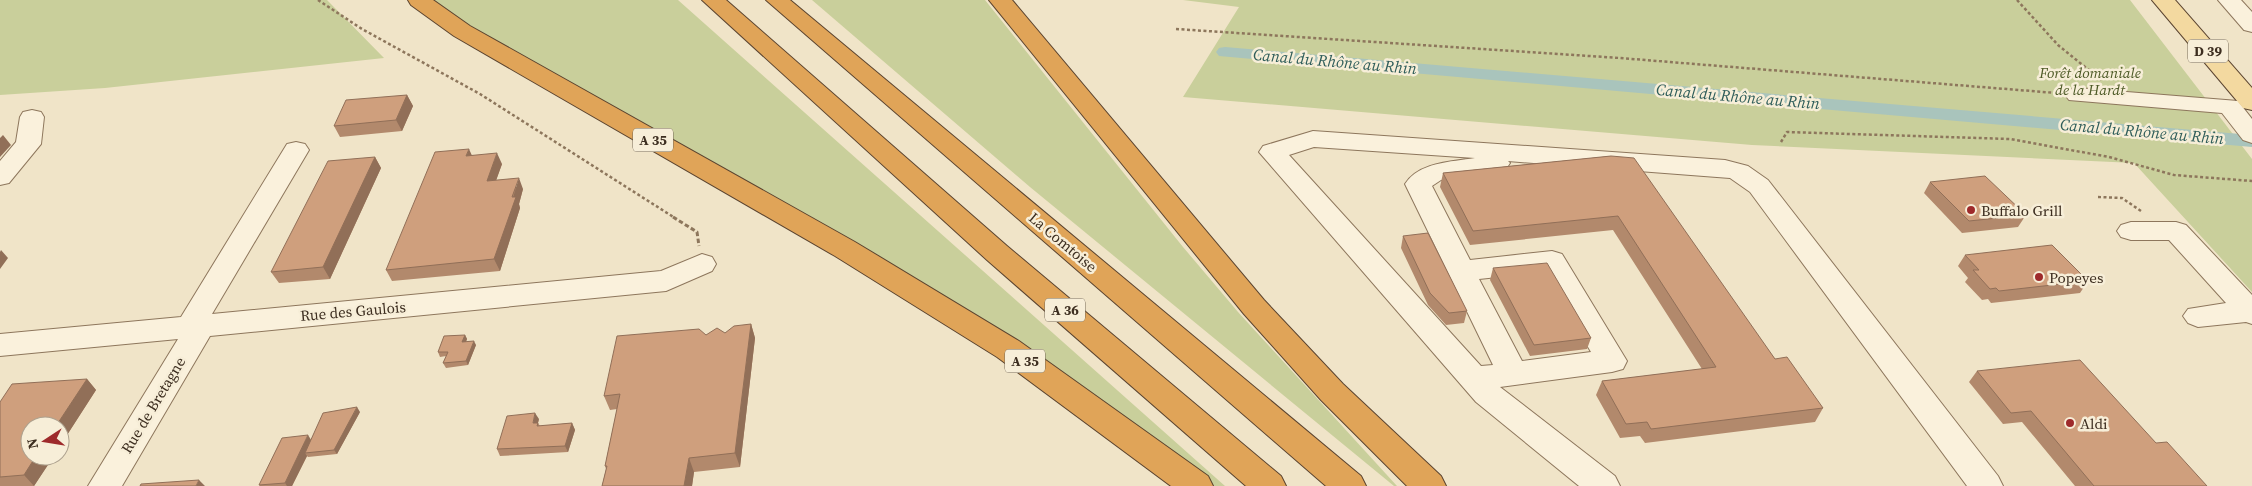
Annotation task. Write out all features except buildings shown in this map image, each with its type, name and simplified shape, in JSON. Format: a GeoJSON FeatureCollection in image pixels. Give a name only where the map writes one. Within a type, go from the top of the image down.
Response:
{"type":"FeatureCollection","features":[{"type":"Feature","properties":{"kind":"highway","name":"A 35"},"geometry":{"type":"LineString","coordinates":[[419,0],[462,31],[845,249],[1008,349],[1196,486]]}},
{"type":"Feature","properties":{"kind":"highway","name":"A 36"},"geometry":{"type":"LineString","coordinates":[[713,0],[998,252],[1269,486]]}},
{"type":"Feature","properties":{"kind":"highway","name":"La Comtoise"},"geometry":{"type":"LineString","coordinates":[[777,0],[1349,486]]}},
{"type":"Feature","properties":{"kind":"highway"},"geometry":{"type":"LineString","coordinates":[[1000,0],[1254,307],[1332,392],[1429,486]]}},
{"type":"Feature","properties":{"kind":"main road","name":"D 39"},"geometry":{"type":"LineString","coordinates":[[2163,0],[2252,103]]}},
{"type":"Feature","properties":{"kind":"main road","name":"D 39"},"geometry":{"type":"LineString","coordinates":[[2182,0],[2252,78]]}},
{"type":"Feature","properties":{"kind":"street"},"geometry":{"type":"LineString","coordinates":[[2229,0],[2252,25]]}},
{"type":"Feature","properties":{"kind":"street"},"geometry":{"type":"LineString","coordinates":[[2077,95],[2229,106],[2250,133]]}},
{"type":"Feature","properties":{"kind":"street"},"geometry":{"type":"LineString","coordinates":[[0,177],[28,144],[32,118]]}},
{"type":"Feature","properties":{"kind":"street"},"geometry":{"type":"LineString","coordinates":[[1603,486],[1487,394],[1272,152],[1313,139],[1725,168],[1748,176],[1758,186],[1986,486]]}},
{"type":"Feature","properties":{"kind":"street","name":"Rue de Bretagne"},"geometry":{"type":"LineString","coordinates":[[105,486],[296,150]]}},
{"type":"Feature","properties":{"kind":"street"},"geometry":{"type":"LineString","coordinates":[[1513,374],[1418,184],[1434,173],[1546,156]]}},
{"type":"Feature","properties":{"kind":"street"},"geometry":{"type":"LineString","coordinates":[[2131,231],[2176,230],[2251,312]]}},
{"type":"Feature","properties":{"kind":"street"},"geometry":{"type":"LineString","coordinates":[[1461,271],[1552,261],[1612,361],[1473,379]]}},
{"type":"Feature","properties":{"kind":"street","name":"Rue des Gaulois"},"geometry":{"type":"LineString","coordinates":[[0,345],[666,281],[702,264]]}},
{"type":"Feature","properties":{"kind":"street"},"geometry":{"type":"LineString","coordinates":[[2198,316],[2251,312]]}},
{"type":"Feature","properties":{"kind":"path"},"geometry":{"type":"LineString","coordinates":[[318,0],[362,29],[480,94],[697,232],[702,264]]}},
{"type":"Feature","properties":{"kind":"path"},"geometry":{"type":"LineString","coordinates":[[2017,0],[2072,58],[2104,82],[2134,99]]}},
{"type":"Feature","properties":{"kind":"path"},"geometry":{"type":"LineString","coordinates":[[1176,29],[1620,58],[2077,95]]}},
{"type":"Feature","properties":{"kind":"path"},"geometry":{"type":"LineString","coordinates":[[1781,142],[1787,132],[2010,139],[2109,157],[2174,175],[2252,182]]}},
{"type":"Feature","properties":{"kind":"green space"},"geometry":{"type":"Polygon","coordinates":[[[0,0],[327,0],[384,58],[105,88],[0,95],[0,0]]]}},
{"type":"Feature","properties":{"kind":"green space"},"geometry":{"type":"Polygon","coordinates":[[[431,0],[678,0],[1225,486],[1211,486],[470,27],[431,0]]]}},
{"type":"Feature","properties":{"kind":"green space"},"geometry":{"type":"Polygon","coordinates":[[[812,0],[985,0],[1183,247],[1238,312],[1397,486],[1394,486],[1030,187],[812,0]]]}},
{"type":"Feature","properties":{"kind":"green space","name":"Forêt domaniale de la Hardt"},"geometry":{"type":"Polygon","coordinates":[[[1183,0],[2130,0],[2252,159],[2252,292],[2134,163],[1752,145],[1183,97],[1239,7],[1183,0]]]}},
{"type":"Feature","properties":{"kind":"waterway","name":"Canal du Rhône au Rhin"},"geometry":{"type":"LineString","coordinates":[[1225,52],[2252,141]]}},
{"type":"Feature","properties":{"kind":"place","name":"Buffalo Grill"},"geometry":{"type":"Point","coordinates":[1971,210]}},
{"type":"Feature","properties":{"kind":"place","name":"Popeyes"},"geometry":{"type":"Point","coordinates":[2039,277]}},
{"type":"Feature","properties":{"kind":"place","name":"Aldi"},"geometry":{"type":"Point","coordinates":[2070,423]}}]}
